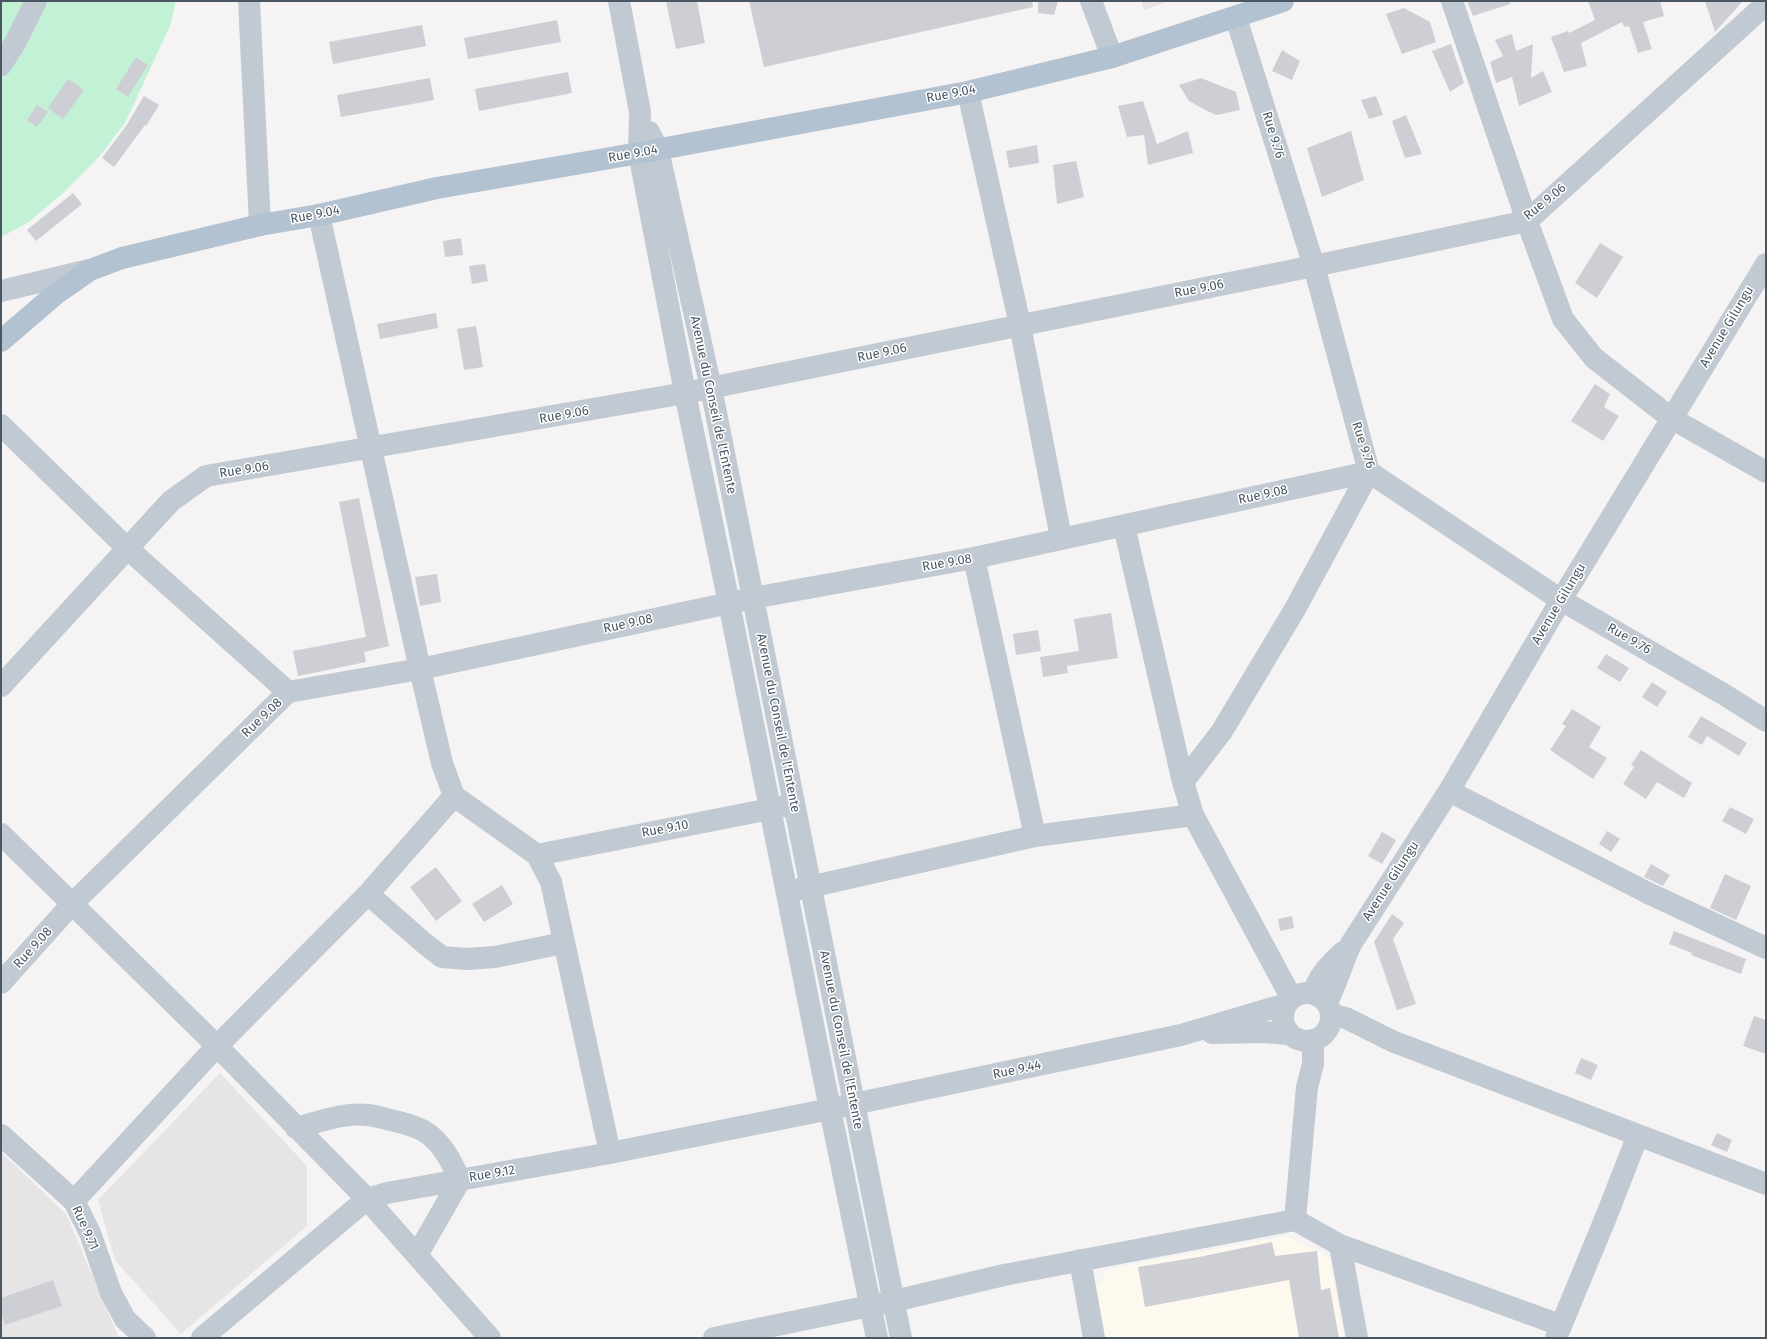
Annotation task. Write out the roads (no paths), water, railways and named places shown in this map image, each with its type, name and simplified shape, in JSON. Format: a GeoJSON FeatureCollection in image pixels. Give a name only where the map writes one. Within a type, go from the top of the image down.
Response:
{"type":"FeatureCollection","features":[{"type":"Feature","properties":{"kind":"main road","name":"Rue 9.04"},"geometry":{"type":"LineString","coordinates":[[1,341],[51,298],[90,270],[122,258],[260,225],[320,215],[437,188],[649,151],[968,92],[1112,57],[1236,18],[1283,1]]}},
{"type":"Feature","properties":{"kind":"street"},"geometry":{"type":"LineString","coordinates":[[1,65],[15,43],[36,1]]}},
{"type":"Feature","properties":{"kind":"street"},"geometry":{"type":"LineString","coordinates":[[249,1],[260,225]]}},
{"type":"Feature","properties":{"kind":"street","name":"Avenue du Conseil de l'Entente"},"geometry":{"type":"LineString","coordinates":[[619,1],[649,151],[711,388],[902,1338]]}},
{"type":"Feature","properties":{"kind":"street"},"geometry":{"type":"LineString","coordinates":[[1092,1],[1112,57]]}},
{"type":"Feature","properties":{"kind":"street"},"geometry":{"type":"LineString","coordinates":[[1452,1],[1527,221],[1563,319],[1594,358],[1671,418],[1766,472]]}},
{"type":"Feature","properties":{"kind":"street","name":"Rue 9.06"},"geometry":{"type":"LineString","coordinates":[[1,686],[171,501],[206,476],[371,449],[711,388],[1314,266],[1527,221],[1766,4]]}},
{"type":"Feature","properties":{"kind":"street","name":"Rue 9.76"},"geometry":{"type":"LineString","coordinates":[[1236,18],[1314,266],[1369,472],[1562,600],[1725,695],[1766,721]]}},
{"type":"Feature","properties":{"kind":"street"},"geometry":{"type":"LineString","coordinates":[[968,92],[1020,325],[1061,538]]}},
{"type":"Feature","properties":{"kind":"street","name":"Avenue du Conseil de l'Entente"},"geometry":{"type":"LineString","coordinates":[[649,151],[685,393],[730,603],[877,1338]]}},
{"type":"Feature","properties":{"kind":"street"},"geometry":{"type":"LineString","coordinates":[[320,215],[442,763],[454,796],[536,855],[551,882],[563,943],[610,1153]]}},
{"type":"Feature","properties":{"kind":"street","name":"Avenue Gilungu"},"geometry":{"type":"LineString","coordinates":[[1314,1022],[1335,986],[1341,964],[1351,944],[1449,791],[1671,418],[1766,264]]}},
{"type":"Feature","properties":{"kind":"street"},"geometry":{"type":"LineString","coordinates":[[1,291],[90,270]]}},
{"type":"Feature","properties":{"kind":"street"},"geometry":{"type":"LineString","coordinates":[[1,425],[127,548],[288,692]]}},
{"type":"Feature","properties":{"kind":"street"},"geometry":{"type":"LineString","coordinates":[[1183,782],[1222,732],[1295,609],[1369,472]]}},
{"type":"Feature","properties":{"kind":"street","name":"Rue 9.08"},"geometry":{"type":"LineString","coordinates":[[1,984],[71,905],[288,692],[420,669],[753,598],[974,558],[1369,472]]}},
{"type":"Feature","properties":{"kind":"street"},"geometry":{"type":"LineString","coordinates":[[1124,526],[1183,782],[1193,814],[1289,1001]]}},
{"type":"Feature","properties":{"kind":"street"},"geometry":{"type":"LineString","coordinates":[[974,558],[1035,836]]}},
{"type":"Feature","properties":{"kind":"street"},"geometry":{"type":"LineString","coordinates":[[1449,791],[1648,893],[1766,948]]}},
{"type":"Feature","properties":{"kind":"street"},"geometry":{"type":"LineString","coordinates":[[74,1200],[217,1046],[368,894],[454,796]]}},
{"type":"Feature","properties":{"kind":"street","name":"Rue 9.10"},"geometry":{"type":"LineString","coordinates":[[536,855],[794,804]]}},
{"type":"Feature","properties":{"kind":"street"},"geometry":{"type":"LineString","coordinates":[[787,892],[1035,836],[1193,814]]}},
{"type":"Feature","properties":{"kind":"street"},"geometry":{"type":"LineString","coordinates":[[1,834],[71,905],[217,1046],[367,1199],[490,1338]]}},
{"type":"Feature","properties":{"kind":"street"},"geometry":{"type":"LineString","coordinates":[[368,894],[442,957],[467,959],[495,957],[563,943]]}},
{"type":"Feature","properties":{"kind":"street"},"geometry":{"type":"LineString","coordinates":[[1181,1035],[1289,1001],[1301,993],[1314,1022],[1313,1064],[1307,1087],[1295,1220]]}},
{"type":"Feature","properties":{"kind":"street"},"geometry":{"type":"LineString","coordinates":[[1289,1001],[1282,1015],[1284,1025],[1314,1022],[1344,1033],[1392,1042],[1766,1184]]}},
{"type":"Feature","properties":{"kind":"street"},"geometry":{"type":"LineString","coordinates":[[1181,1035],[1262,1032],[1314,1022]]}},
{"type":"Feature","properties":{"kind":"street","name":"Rue 9.44"},"geometry":{"type":"LineString","coordinates":[[830,1109],[1181,1035]]}},
{"type":"Feature","properties":{"kind":"street","name":"Rue 9.12"},"geometry":{"type":"LineString","coordinates":[[202,1338],[367,1199],[406,1188],[460,1180],[610,1153],[830,1109]]}},
{"type":"Feature","properties":{"kind":"street"},"geometry":{"type":"LineString","coordinates":[[296,1128],[328,1119],[356,1114],[368,1115],[414,1126],[428,1133],[443,1149],[451,1161],[460,1180],[417,1255]]}},
{"type":"Feature","properties":{"kind":"street","name":"Rue 9.71"},"geometry":{"type":"LineString","coordinates":[[1,1135],[74,1200],[90,1233],[111,1293],[125,1319],[145,1338]]}},
{"type":"Feature","properties":{"kind":"street"},"geometry":{"type":"LineString","coordinates":[[714,1338],[871,1306],[1004,1275],[1295,1220],[1340,1245],[1558,1331],[1606,1217],[1638,1135]]}},
{"type":"Feature","properties":{"kind":"street"},"geometry":{"type":"LineString","coordinates":[[1340,1245],[1357,1338]]}},
{"type":"Feature","properties":{"kind":"street"},"geometry":{"type":"LineString","coordinates":[[1080,1260],[1094,1338]]}}]}
